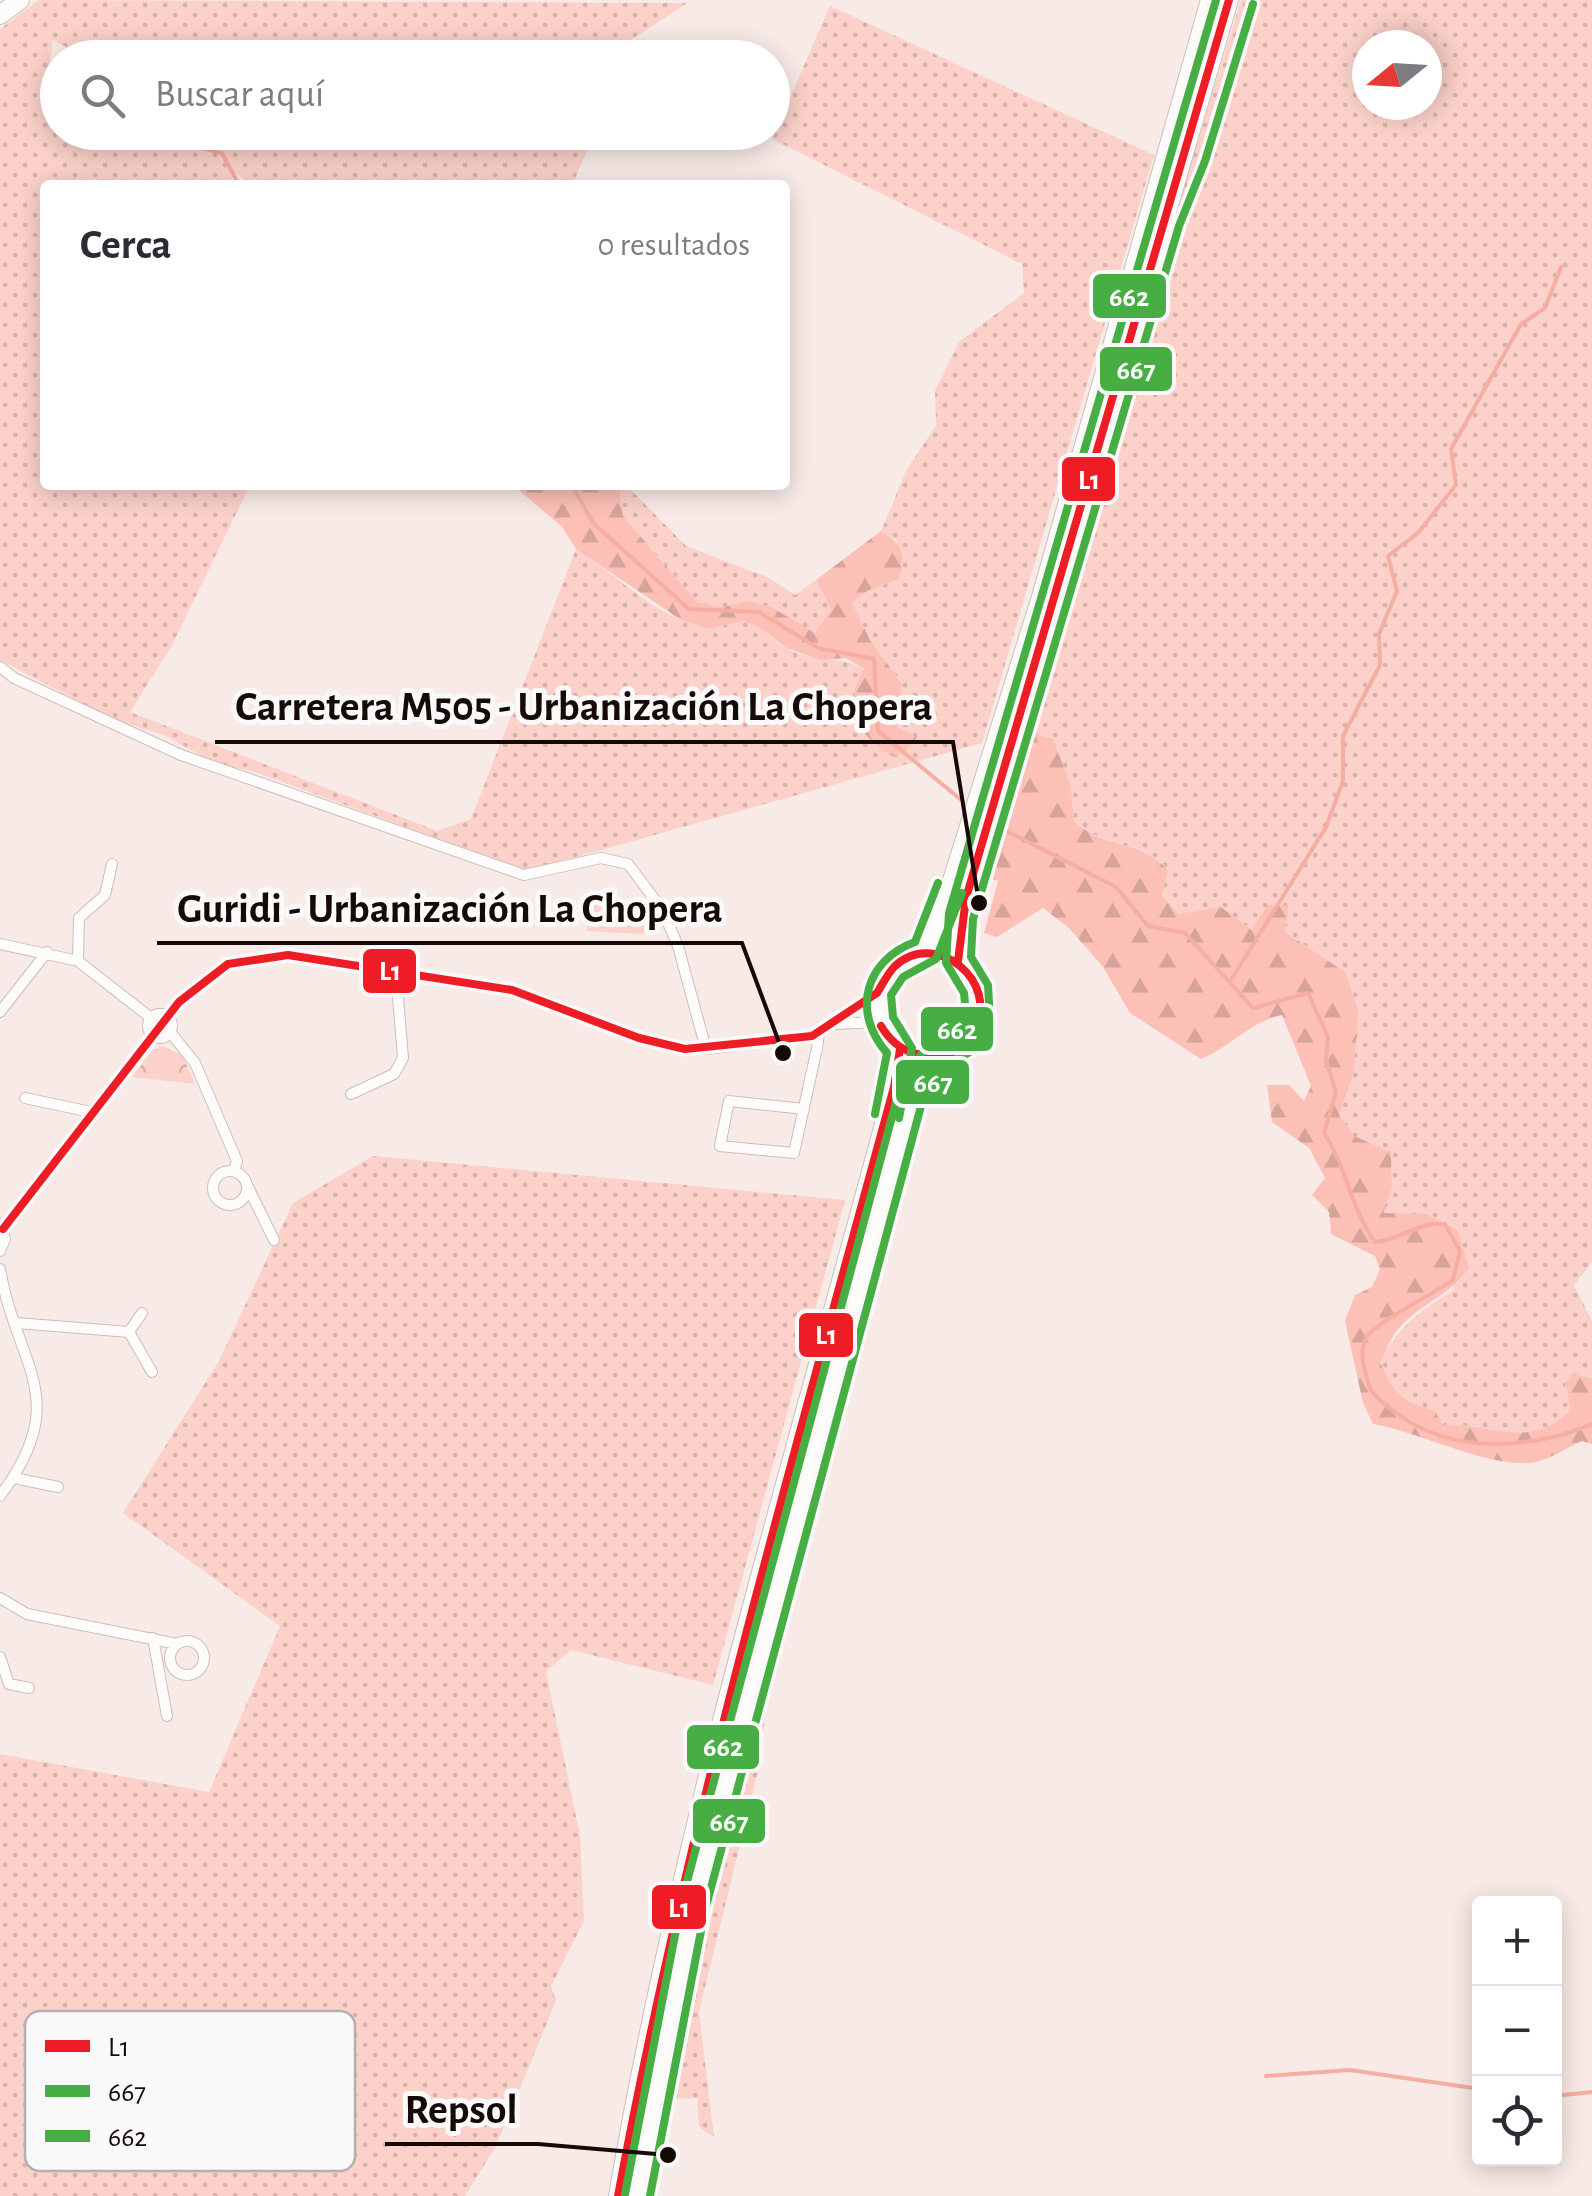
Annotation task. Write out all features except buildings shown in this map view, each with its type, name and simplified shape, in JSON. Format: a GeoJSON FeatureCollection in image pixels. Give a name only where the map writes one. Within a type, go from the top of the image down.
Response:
{"type":"FeatureCollection","features":[{"type":"Feature","properties":{"kind":"highway"},"geometry":{"type":"LineString","coordinates":[[0,14],[20,0]]}},
{"type":"Feature","properties":{"kind":"highway"},"geometry":{"type":"LineString","coordinates":[[924,952],[944,906],[1041,597],[1210,0]]}},
{"type":"Feature","properties":{"kind":"highway"},"geometry":{"type":"LineString","coordinates":[[958,961],[966,898],[1229,0]]}},
{"type":"Feature","properties":{"kind":"highway"},"geometry":{"type":"LineString","coordinates":[[1166,222],[1194,157],[1241,0]]}},
{"type":"Feature","properties":{"kind":"highway"},"geometry":{"type":"LineString","coordinates":[[924,952],[958,961],[979,990],[977,1026],[952,1052],[934,1058],[900,1049],[879,1022],[877,993],[894,965],[924,952]]}},
{"type":"Feature","properties":{"kind":"highway"},"geometry":{"type":"LineString","coordinates":[[618,2196],[685,1867],[894,1087],[900,1049]]}},
{"type":"Feature","properties":{"kind":"highway"},"geometry":{"type":"LineString","coordinates":[[637,2196],[698,1889],[912,1090],[934,1058]]}},
{"type":"Feature","properties":{"kind":"street"},"geometry":{"type":"LineString","coordinates":[[0,667],[14,678],[181,755],[524,874],[601,858],[628,864],[662,909],[678,946],[706,1049]]}},
{"type":"Feature","properties":{"kind":"street"},"geometry":{"type":"LineString","coordinates":[[78,962],[79,918],[104,895],[112,864]]}},
{"type":"Feature","properties":{"kind":"street"},"geometry":{"type":"LineString","coordinates":[[0,944],[78,962],[151,1018]]}},
{"type":"Feature","properties":{"kind":"street"},"geometry":{"type":"LineString","coordinates":[[0,1012],[47,952]]}},
{"type":"Feature","properties":{"kind":"street"},"geometry":{"type":"LineString","coordinates":[[0,1250],[2,1226],[168,1017],[194,986],[244,958],[288,955],[512,990],[639,1038],[685,1049],[819,1033],[877,993]]}},
{"type":"Feature","properties":{"kind":"street"},"geometry":{"type":"LineString","coordinates":[[350,1094],[394,1074],[403,1058],[396,972]]}},
{"type":"Feature","properties":{"kind":"street"},"geometry":{"type":"LineString","coordinates":[[151,1018],[161,1014],[168,1017]]}},
{"type":"Feature","properties":{"kind":"street"},"geometry":{"type":"LineString","coordinates":[[168,1017],[170,1032],[195,1062],[236,1161],[234,1171]]}},
{"type":"Feature","properties":{"kind":"street"},"geometry":{"type":"LineString","coordinates":[[151,1018],[148,1028],[153,1036],[163,1038],[170,1032]]}},
{"type":"Feature","properties":{"kind":"street"},"geometry":{"type":"LineString","coordinates":[[830,1025],[879,1022]]}},
{"type":"Feature","properties":{"kind":"street"},"geometry":{"type":"LineString","coordinates":[[804,1109],[728,1101],[720,1146],[794,1154],[804,1109],[819,1033]]}},
{"type":"Feature","properties":{"kind":"street"},"geometry":{"type":"LineString","coordinates":[[25,1098],[91,1112]]}},
{"type":"Feature","properties":{"kind":"street"},"geometry":{"type":"LineString","coordinates":[[234,1171],[216,1178],[216,1197],[226,1205],[238,1204],[248,1187]]}},
{"type":"Feature","properties":{"kind":"street"},"geometry":{"type":"LineString","coordinates":[[234,1171],[248,1187],[274,1240]]}},
{"type":"Feature","properties":{"kind":"street"},"geometry":{"type":"LineString","coordinates":[[0,1213],[17,1206]]}},
{"type":"Feature","properties":{"kind":"street"},"geometry":{"type":"LineString","coordinates":[[0,1268],[1,1288],[17,1323],[39,1402],[27,1456],[0,1496]]}},
{"type":"Feature","properties":{"kind":"street"},"geometry":{"type":"LineString","coordinates":[[129,1332],[142,1313]]}},
{"type":"Feature","properties":{"kind":"street"},"geometry":{"type":"LineString","coordinates":[[17,1323],[129,1332]]}},
{"type":"Feature","properties":{"kind":"street"},"geometry":{"type":"LineString","coordinates":[[129,1332],[152,1372]]}},
{"type":"Feature","properties":{"kind":"street"},"geometry":{"type":"LineString","coordinates":[[14,1478],[58,1487]]}},
{"type":"Feature","properties":{"kind":"street"},"geometry":{"type":"LineString","coordinates":[[0,1598],[27,1614],[176,1644]]}},
{"type":"Feature","properties":{"kind":"street"},"geometry":{"type":"LineString","coordinates":[[153,1638],[166,1716]]}},
{"type":"Feature","properties":{"kind":"street"},"geometry":{"type":"LineString","coordinates":[[0,1656],[10,1684],[29,1688]]}},
{"type":"Feature","properties":{"kind":"green space"},"geometry":{"type":"Polygon","coordinates":[[[39,0],[687,3],[631,40],[40,40],[40,150],[587,150],[574,180],[245,180],[236,173],[231,180],[40,180],[40,490],[248,490],[172,645],[130,712],[437,831],[471,819],[576,549],[643,599],[686,622],[705,626],[746,622],[795,653],[846,662],[865,670],[854,715],[910,732],[892,723],[900,706],[902,684],[870,640],[852,603],[867,591],[899,579],[897,541],[881,531],[907,469],[936,426],[935,391],[959,342],[1024,293],[1022,264],[790,148],[790,98],[830,6],[1154,155],[982,743],[526,871],[258,773],[213,762],[164,735],[113,719],[0,660],[0,29],[39,0]]]}},
{"type":"Feature","properties":{"kind":"green space"},"geometry":{"type":"Polygon","coordinates":[[[1241,0],[1592,0],[1592,1262],[1574,1285],[1592,1321],[1592,1379],[1572,1373],[1565,1385],[1571,1409],[1541,1429],[1510,1432],[1443,1425],[1435,1411],[1400,1395],[1379,1362],[1411,1321],[1454,1290],[1426,1214],[1382,1214],[1392,1188],[1391,1152],[1353,1136],[1339,1115],[1354,1072],[1345,972],[1285,932],[1289,906],[1252,930],[1221,908],[1179,914],[1162,894],[1168,869],[1146,852],[1099,837],[1074,820],[1071,787],[1017,729],[1167,222],[1193,157],[1241,0]]]}},
{"type":"Feature","properties":{"kind":"green space"},"geometry":{"type":"Polygon","coordinates":[[[519,490],[620,490],[623,516],[697,602],[723,607],[747,601],[771,607],[815,633],[831,609],[816,580],[881,531],[901,551],[899,579],[867,591],[852,603],[870,640],[902,684],[900,706],[892,723],[917,737],[904,753],[891,756],[869,738],[853,708],[864,669],[846,658],[821,660],[786,648],[759,627],[743,621],[709,629],[681,620],[576,549],[562,527],[519,490]]]}},
{"type":"Feature","properties":{"kind":"green space"},"geometry":{"type":"Polygon","coordinates":[[[620,490],[631,490],[686,546],[769,578],[795,595],[816,580],[831,609],[815,633],[747,601],[723,607],[697,602],[623,516],[620,490]]]}},
{"type":"Feature","properties":{"kind":"green space"},"geometry":{"type":"Polygon","coordinates":[[[1017,729],[1053,739],[1071,787],[1074,821],[1100,838],[1146,853],[1168,870],[1162,895],[1179,914],[1221,907],[1252,930],[1268,905],[1289,906],[1285,932],[1345,972],[1358,1010],[1354,1072],[1339,1115],[1354,1136],[1391,1152],[1392,1188],[1383,1213],[1426,1214],[1457,1229],[1469,1268],[1452,1287],[1403,1323],[1393,1336],[1380,1362],[1395,1389],[1407,1400],[1435,1411],[1443,1425],[1526,1432],[1556,1422],[1571,1409],[1565,1385],[1572,1373],[1592,1379],[1592,1444],[1582,1441],[1545,1459],[1522,1463],[1480,1456],[1373,1424],[1363,1403],[1345,1321],[1355,1295],[1372,1287],[1380,1269],[1375,1256],[1331,1234],[1329,1212],[1312,1195],[1325,1178],[1309,1148],[1272,1122],[1267,1085],[1289,1085],[1304,1101],[1311,1086],[1282,1015],[1260,1023],[1201,1059],[1130,1013],[1103,967],[1069,928],[1043,908],[997,937],[984,933],[998,881],[973,874],[1017,729]]]}},
{"type":"Feature","properties":{"kind":"green space"},"geometry":{"type":"Polygon","coordinates":[[[589,898],[646,902],[644,934],[587,931],[589,898]]]}},
{"type":"Feature","properties":{"kind":"green space"},"geometry":{"type":"Polygon","coordinates":[[[163,1046],[183,1056],[195,1084],[132,1077],[153,1050],[163,1046]]]}},
{"type":"Feature","properties":{"kind":"green space"},"geometry":{"type":"Polygon","coordinates":[[[373,1156],[845,1200],[713,1685],[571,1650],[546,1671],[580,1836],[584,1921],[551,1986],[556,2001],[496,2146],[465,2196],[0,2196],[0,1754],[209,1792],[280,1626],[123,1513],[219,1361],[293,1203],[373,1156]]]}},
{"type":"Feature","properties":{"kind":"green space"},"geometry":{"type":"Polygon","coordinates":[[[757,1668],[771,1670],[758,1771],[699,2012],[714,2137],[699,2127],[697,2098],[667,2099],[693,1907],[757,1668]]]}},
{"type":"Feature","properties":{"kind":"waterway"},"geometry":{"type":"LineString","coordinates":[[210,150],[222,153],[236,180]]}},
{"type":"Feature","properties":{"kind":"waterway"},"geometry":{"type":"LineString","coordinates":[[1231,980],[1326,827],[1343,781],[1343,736],[1380,665],[1379,634],[1397,591],[1388,556],[1418,533],[1456,485],[1451,449],[1521,324],[1545,308],[1561,267]]}},
{"type":"Feature","properties":{"kind":"waterway"},"geometry":{"type":"LineString","coordinates":[[575,490],[593,523],[689,609],[759,612],[818,648],[874,659],[878,731],[960,799]]}},
{"type":"Feature","properties":{"kind":"waterway"},"geometry":{"type":"LineString","coordinates":[[999,827],[1116,887],[1148,926],[1185,933],[1253,1008],[1308,993],[1328,1037],[1326,1060],[1336,1093],[1324,1133],[1367,1229],[1375,1242],[1426,1225],[1445,1224],[1460,1251],[1453,1280],[1391,1317],[1365,1340],[1364,1369],[1377,1397],[1417,1426],[1466,1442],[1517,1443],[1592,1424]]}},
{"type":"Feature","properties":{"kind":"waterway"},"geometry":{"type":"LineString","coordinates":[[1266,2076],[1350,2070],[1472,2088]]}},
{"type":"Feature","properties":{"kind":"waterway"},"geometry":{"type":"LineString","coordinates":[[1562,2095],[1592,2092]]}},
{"type":"Feature","properties":{"kind":"transit line","name":"662"},"geometry":{"type":"LineString","coordinates":[[625,2194],[681,1904],[900,1087],[924,1050],[955,1033],[966,1014],[964,993],[946,963],[949,913],[1216,0]]}},
{"type":"Feature","properties":{"kind":"transit line","name":"L1"},"geometry":{"type":"LineString","coordinates":[[958,961],[966,898],[1229,0]]}},
{"type":"Feature","properties":{"kind":"transit line","name":"667"},"geometry":{"type":"LineString","coordinates":[[650,2196],[705,1910],[924,1095],[942,1068],[973,1050],[990,1021],[988,985],[971,957],[973,919],[1179,226],[1205,161],[1253,4]]}},
{"type":"Feature","properties":{"kind":"transit line","name":"662"},"geometry":{"type":"LineString","coordinates":[[875,1114],[887,1053],[869,1021],[869,989],[884,961],[915,942],[938,883]]}},
{"type":"Feature","properties":{"kind":"transit line","name":"667"},"geometry":{"type":"LineString","coordinates":[[899,1118],[912,1048],[893,1017],[891,995],[903,977],[936,959],[962,893]]}},
{"type":"Feature","properties":{"kind":"transit line","name":"L1"},"geometry":{"type":"LineString","coordinates":[[877,993],[895,966],[911,956],[928,953],[960,966],[979,994],[980,1012],[974,1030],[952,1053],[911,1052],[895,1043],[881,1026]]}},
{"type":"Feature","properties":{"kind":"transit line","name":"L1"},"geometry":{"type":"LineString","coordinates":[[3,1229],[179,1002],[228,964],[288,955],[512,990],[639,1038],[685,1049],[812,1036],[877,993]]}},
{"type":"Feature","properties":{"kind":"transit line","name":"L1"},"geometry":{"type":"LineString","coordinates":[[618,2196],[710,1777],[894,1087],[900,1049]]}},
{"type":"Feature","properties":{"kind":"place","name":"Carretera M505 - Urbanización La Chopera"},"geometry":{"type":"Point","coordinates":[979,903]}},
{"type":"Feature","properties":{"kind":"place","name":"Guridi - Urbanización La Chopera"},"geometry":{"type":"Point","coordinates":[783,1053]}},
{"type":"Feature","properties":{"kind":"place","name":"Repsol"},"geometry":{"type":"Point","coordinates":[668,2155]}}]}
